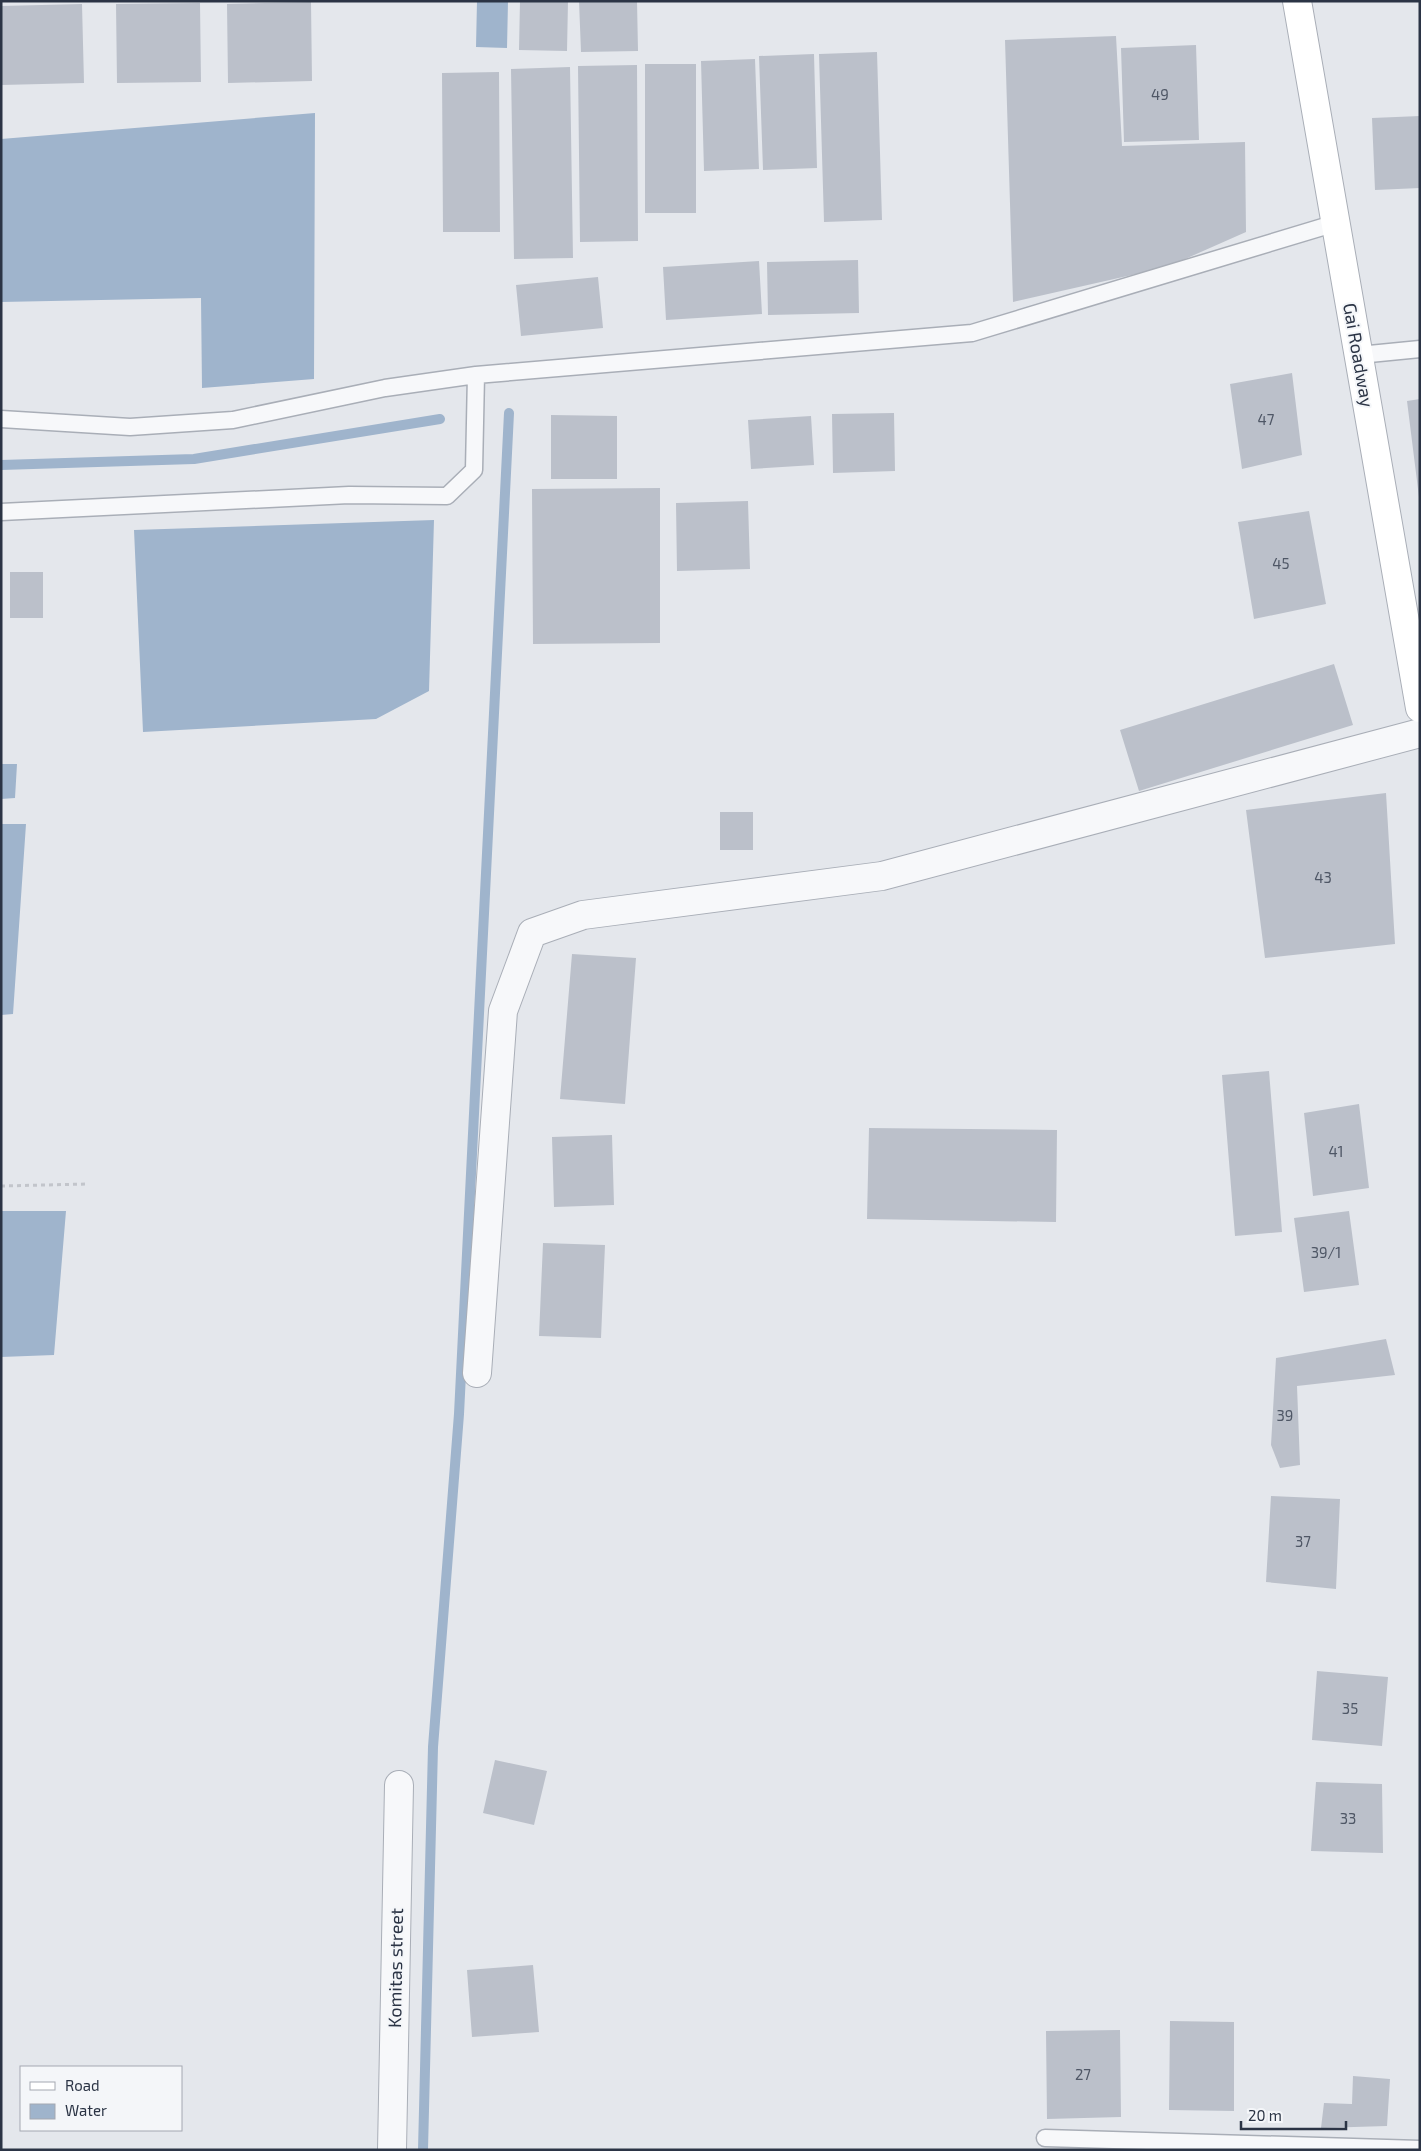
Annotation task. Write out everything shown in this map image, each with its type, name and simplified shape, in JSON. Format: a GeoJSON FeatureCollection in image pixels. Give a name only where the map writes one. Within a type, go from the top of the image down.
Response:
{"type":"FeatureCollection","features":[{"type":"Feature","properties":{"kind":"main road","name":"Gai Roadway"},"geometry":{"type":"LineString","coordinates":[[1297,1],[1418,693]]}},
{"type":"Feature","properties":{"kind":"street"},"geometry":{"type":"LineString","coordinates":[[477,1373],[503,1011],[532,933],[583,914],[882,876],[1420,733]]}},
{"type":"Feature","properties":{"kind":"street","name":"Komitas street"},"geometry":{"type":"LineString","coordinates":[[392,2150],[398,1786]]}},
{"type":"Feature","properties":{"kind":"lane"},"geometry":{"type":"LineString","coordinates":[[1,419],[130,427],[233,420],[385,388],[476,375],[972,333],[1336,224]]}},
{"type":"Feature","properties":{"kind":"lane"},"geometry":{"type":"LineString","coordinates":[[1359,355],[1420,349]]}},
{"type":"Feature","properties":{"kind":"lane"},"geometry":{"type":"LineString","coordinates":[[1,512],[349,495],[447,496],[474,470],[476,375]]}},
{"type":"Feature","properties":{"kind":"lane"},"geometry":{"type":"LineString","coordinates":[[1045,2138],[1420,2149]]}},
{"type":"Feature","properties":{"kind":"path"},"geometry":{"type":"LineString","coordinates":[[1,1186],[88,1184]]}},
{"type":"Feature","properties":{"kind":"water"},"geometry":{"type":"Polygon","coordinates":[[[477,1],[508,1],[507,48],[476,47],[477,1]]]}},
{"type":"Feature","properties":{"kind":"water"},"geometry":{"type":"Polygon","coordinates":[[[315,113],[314,379],[202,388],[201,298],[1,302],[1,139],[315,113]]]}},
{"type":"Feature","properties":{"kind":"water"},"geometry":{"type":"Polygon","coordinates":[[[434,520],[429,691],[376,719],[143,732],[134,530],[434,520]]]}},
{"type":"Feature","properties":{"kind":"water"},"geometry":{"type":"Polygon","coordinates":[[[1,764],[17,764],[15,798],[1,799],[1,764]]]}},
{"type":"Feature","properties":{"kind":"water"},"geometry":{"type":"Polygon","coordinates":[[[1,824],[26,824],[13,1014],[1,1015],[1,824]]]}},
{"type":"Feature","properties":{"kind":"water"},"geometry":{"type":"Polygon","coordinates":[[[1,1211],[66,1211],[54,1355],[1,1357],[1,1211]]]}},
{"type":"Feature","properties":{"kind":"building"},"geometry":{"type":"Polygon","coordinates":[[[520,1],[568,1],[567,51],[519,50],[520,1]]]}},
{"type":"Feature","properties":{"kind":"building"},"geometry":{"type":"Polygon","coordinates":[[[579,1],[637,1],[638,51],[581,52],[579,1]]]}},
{"type":"Feature","properties":{"kind":"building"},"geometry":{"type":"Polygon","coordinates":[[[311,2],[312,81],[228,83],[227,4],[311,2]]]}},
{"type":"Feature","properties":{"kind":"building"},"geometry":{"type":"Polygon","coordinates":[[[200,3],[201,82],[117,83],[116,4],[200,3]]]}},
{"type":"Feature","properties":{"kind":"building"},"geometry":{"type":"Polygon","coordinates":[[[82,4],[84,83],[1,85],[1,6],[82,4]]]}},
{"type":"Feature","properties":{"kind":"building"},"geometry":{"type":"Polygon","coordinates":[[[1116,36],[1122,146],[1245,142],[1246,232],[1167,267],[1013,302],[1005,40],[1116,36]]]}},
{"type":"Feature","properties":{"kind":"building"},"geometry":{"type":"Polygon","coordinates":[[[1196,45],[1199,140],[1124,142],[1121,48],[1196,45]]]}},
{"type":"Feature","properties":{"kind":"building"},"geometry":{"type":"Polygon","coordinates":[[[877,52],[882,220],[824,222],[819,54],[877,52]]]}},
{"type":"Feature","properties":{"kind":"building"},"geometry":{"type":"Polygon","coordinates":[[[814,54],[817,168],[763,170],[759,56],[814,54]]]}},
{"type":"Feature","properties":{"kind":"building"},"geometry":{"type":"Polygon","coordinates":[[[755,59],[759,169],[704,171],[701,61],[755,59]]]}},
{"type":"Feature","properties":{"kind":"building"},"geometry":{"type":"Polygon","coordinates":[[[645,64],[696,64],[696,213],[645,213],[645,64]]]}},
{"type":"Feature","properties":{"kind":"building"},"geometry":{"type":"Polygon","coordinates":[[[637,65],[638,241],[580,242],[578,66],[637,65]]]}},
{"type":"Feature","properties":{"kind":"building"},"geometry":{"type":"Polygon","coordinates":[[[570,67],[573,258],[514,259],[511,69],[570,67]]]}},
{"type":"Feature","properties":{"kind":"building"},"geometry":{"type":"Polygon","coordinates":[[[499,72],[500,232],[443,232],[442,73],[499,72]]]}},
{"type":"Feature","properties":{"kind":"building"},"geometry":{"type":"Polygon","coordinates":[[[1420,116],[1420,188],[1375,190],[1372,118],[1420,116]]]}},
{"type":"Feature","properties":{"kind":"building"},"geometry":{"type":"Polygon","coordinates":[[[858,260],[859,313],[768,315],[767,262],[858,260]]]}},
{"type":"Feature","properties":{"kind":"building"},"geometry":{"type":"Polygon","coordinates":[[[759,261],[762,314],[666,320],[663,267],[759,261]]]}},
{"type":"Feature","properties":{"kind":"building"},"geometry":{"type":"Polygon","coordinates":[[[598,277],[603,328],[521,336],[516,285],[598,277]]]}},
{"type":"Feature","properties":{"kind":"building"},"geometry":{"type":"Polygon","coordinates":[[[1292,373],[1302,455],[1242,469],[1230,384],[1292,373]]]}},
{"type":"Feature","properties":{"kind":"building"},"geometry":{"type":"Polygon","coordinates":[[[1420,399],[1420,497],[1419,497],[1407,401],[1420,399]]]}},
{"type":"Feature","properties":{"kind":"building"},"geometry":{"type":"Polygon","coordinates":[[[894,413],[895,471],[833,473],[832,414],[894,413]]]}},
{"type":"Feature","properties":{"kind":"building"},"geometry":{"type":"Polygon","coordinates":[[[551,415],[617,416],[617,479],[551,479],[551,415]]]}},
{"type":"Feature","properties":{"kind":"building"},"geometry":{"type":"Polygon","coordinates":[[[811,416],[814,465],[751,469],[748,420],[811,416]]]}},
{"type":"Feature","properties":{"kind":"building"},"geometry":{"type":"Polygon","coordinates":[[[660,488],[660,643],[533,644],[532,489],[660,488]]]}},
{"type":"Feature","properties":{"kind":"building"},"geometry":{"type":"Polygon","coordinates":[[[748,501],[750,569],[677,571],[676,503],[748,501]]]}},
{"type":"Feature","properties":{"kind":"building"},"geometry":{"type":"Polygon","coordinates":[[[1309,511],[1326,604],[1254,619],[1238,522],[1309,511]]]}},
{"type":"Feature","properties":{"kind":"building"},"geometry":{"type":"Polygon","coordinates":[[[10,572],[43,572],[43,618],[10,618],[10,572]]]}},
{"type":"Feature","properties":{"kind":"building"},"geometry":{"type":"Polygon","coordinates":[[[1334,664],[1353,725],[1139,791],[1120,730],[1334,664]]]}},
{"type":"Feature","properties":{"kind":"building"},"geometry":{"type":"Polygon","coordinates":[[[1386,793],[1395,944],[1265,958],[1246,810],[1386,793]]]}},
{"type":"Feature","properties":{"kind":"building"},"geometry":{"type":"Polygon","coordinates":[[[720,812],[753,812],[753,850],[720,850],[720,812]]]}},
{"type":"Feature","properties":{"kind":"building"},"geometry":{"type":"Polygon","coordinates":[[[572,954],[636,958],[625,1104],[560,1099],[572,954]]]}},
{"type":"Feature","properties":{"kind":"building"},"geometry":{"type":"Polygon","coordinates":[[[1269,1071],[1282,1232],[1235,1236],[1222,1075],[1269,1071]]]}},
{"type":"Feature","properties":{"kind":"building"},"geometry":{"type":"Polygon","coordinates":[[[1359,1104],[1369,1188],[1313,1196],[1304,1113],[1359,1104]]]}},
{"type":"Feature","properties":{"kind":"building"},"geometry":{"type":"Polygon","coordinates":[[[869,1128],[1057,1130],[1056,1222],[867,1219],[869,1128]]]}},
{"type":"Feature","properties":{"kind":"building"},"geometry":{"type":"Polygon","coordinates":[[[612,1135],[614,1205],[554,1207],[552,1137],[612,1135]]]}},
{"type":"Feature","properties":{"kind":"building"},"geometry":{"type":"Polygon","coordinates":[[[1349,1211],[1359,1285],[1304,1292],[1294,1218],[1349,1211]]]}},
{"type":"Feature","properties":{"kind":"building"},"geometry":{"type":"Polygon","coordinates":[[[543,1243],[605,1245],[601,1338],[539,1336],[543,1243]]]}},
{"type":"Feature","properties":{"kind":"building"},"geometry":{"type":"Polygon","coordinates":[[[1386,1339],[1395,1375],[1297,1386],[1300,1465],[1280,1468],[1271,1445],[1276,1358],[1386,1339]]]}},
{"type":"Feature","properties":{"kind":"building"},"geometry":{"type":"Polygon","coordinates":[[[1271,1496],[1340,1499],[1336,1589],[1266,1582],[1271,1496]]]}},
{"type":"Feature","properties":{"kind":"building"},"geometry":{"type":"Polygon","coordinates":[[[1317,1671],[1388,1677],[1382,1746],[1312,1740],[1317,1671]]]}},
{"type":"Feature","properties":{"kind":"building"},"geometry":{"type":"Polygon","coordinates":[[[495,1760],[547,1771],[534,1825],[483,1813],[495,1760]]]}},
{"type":"Feature","properties":{"kind":"building"},"geometry":{"type":"Polygon","coordinates":[[[1316,1782],[1382,1784],[1383,1853],[1311,1851],[1316,1782]]]}},
{"type":"Feature","properties":{"kind":"building"},"geometry":{"type":"Polygon","coordinates":[[[533,1965],[539,2032],[472,2037],[467,1970],[533,1965]]]}},
{"type":"Feature","properties":{"kind":"building"},"geometry":{"type":"Polygon","coordinates":[[[1170,2021],[1234,2022],[1234,2111],[1169,2110],[1170,2021]]]}},
{"type":"Feature","properties":{"kind":"building"},"geometry":{"type":"Polygon","coordinates":[[[1120,2030],[1121,2117],[1047,2119],[1046,2031],[1120,2030]]]}},
{"type":"Feature","properties":{"kind":"building"},"geometry":{"type":"Polygon","coordinates":[[[1353,2076],[1390,2079],[1387,2126],[1321,2128],[1324,2103],[1352,2104],[1353,2076]]]}},
{"type":"Feature","properties":{"kind":"waterway"},"geometry":{"type":"LineString","coordinates":[[423,2150],[433,1747],[459,1414],[509,413]]}},
{"type":"Feature","properties":{"kind":"waterway"},"geometry":{"type":"LineString","coordinates":[[1,465],[194,459],[440,419]]}}]}
